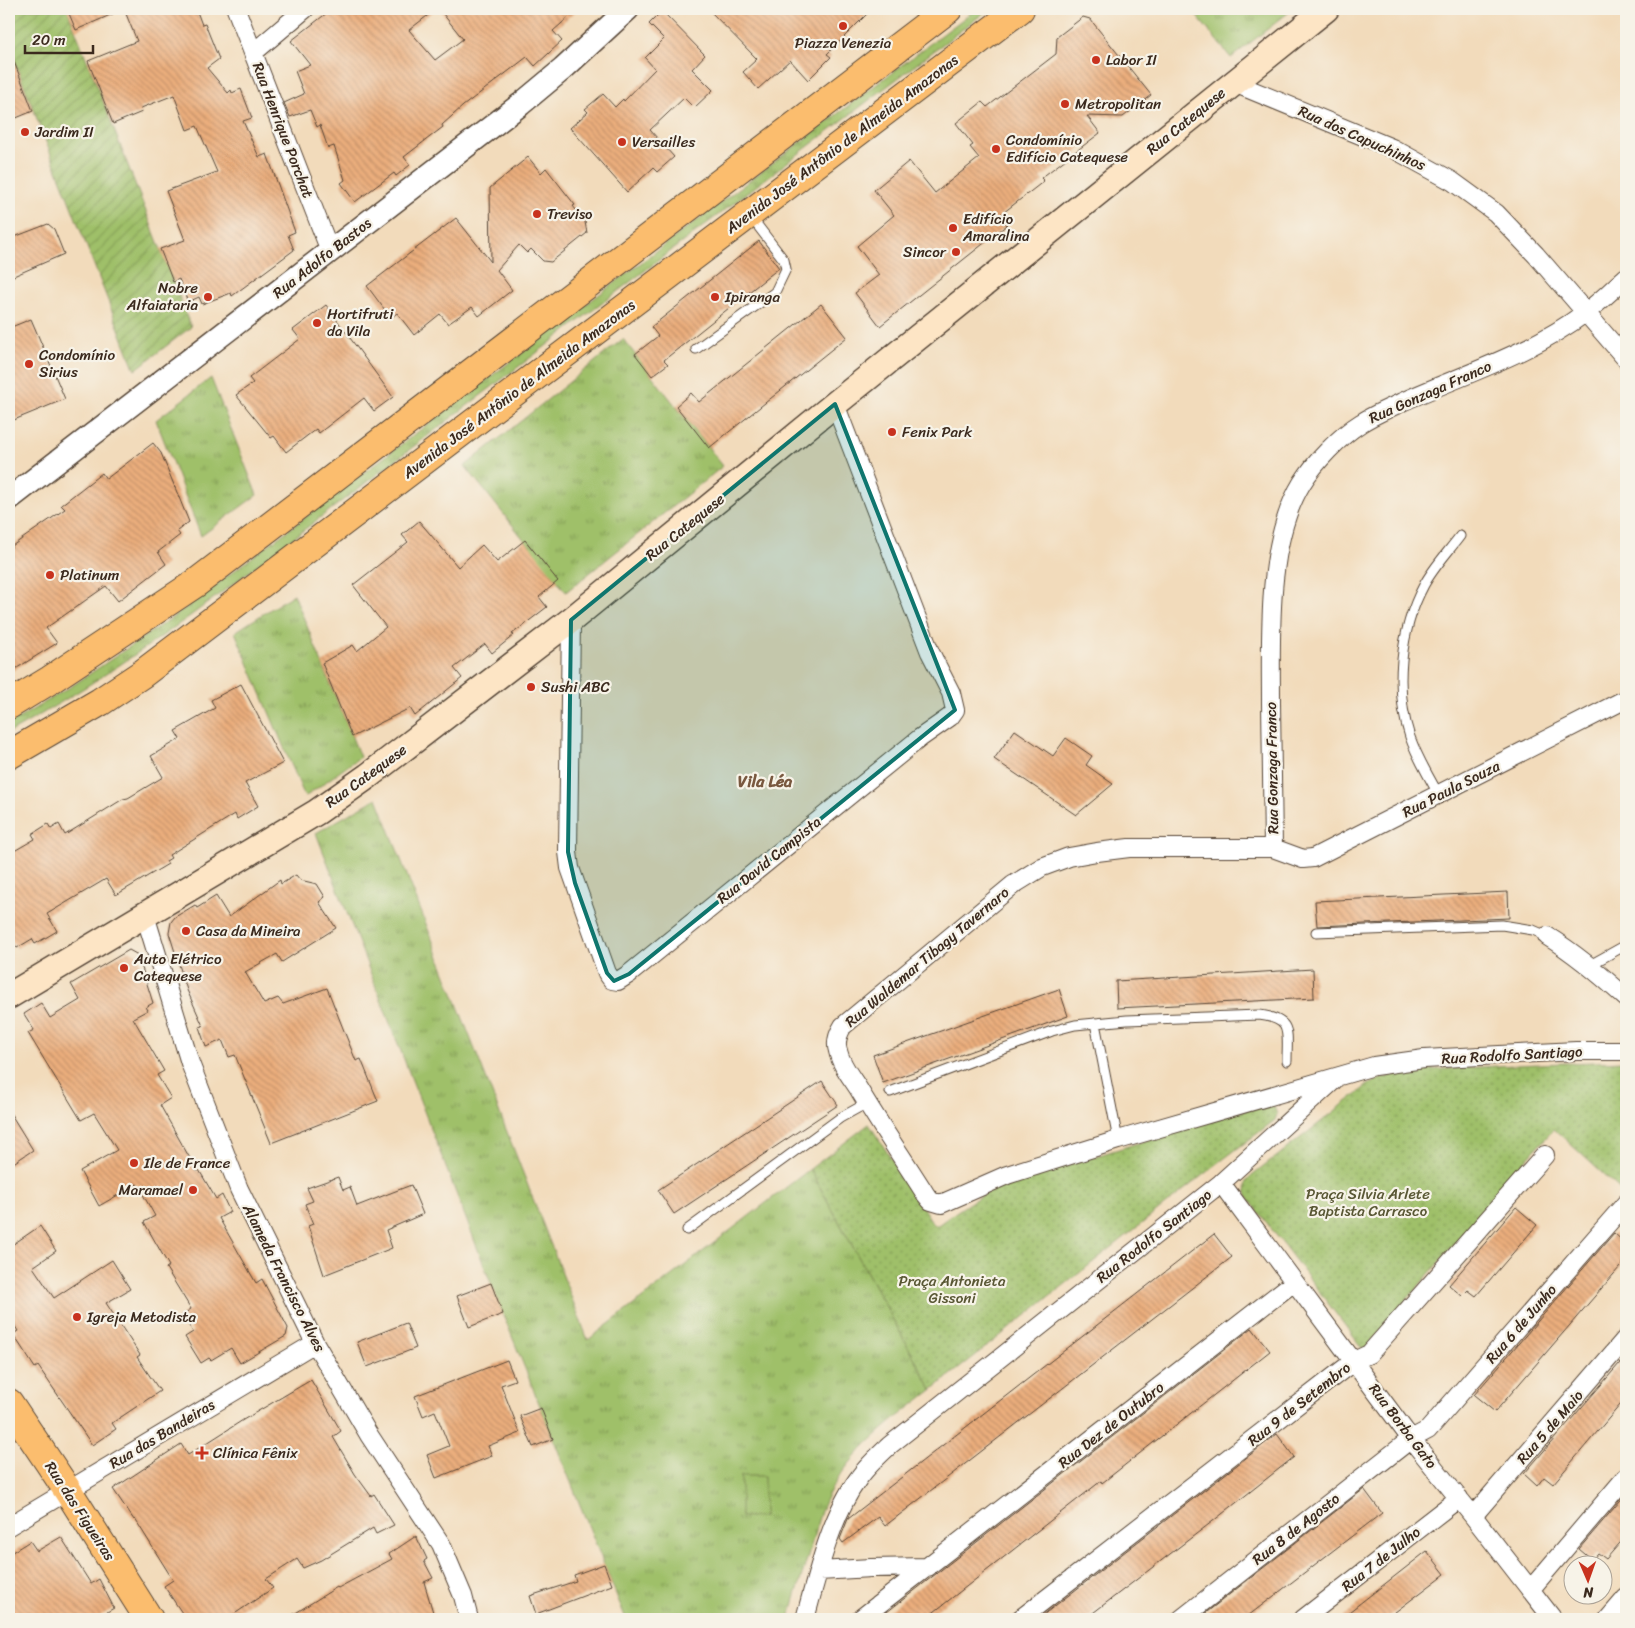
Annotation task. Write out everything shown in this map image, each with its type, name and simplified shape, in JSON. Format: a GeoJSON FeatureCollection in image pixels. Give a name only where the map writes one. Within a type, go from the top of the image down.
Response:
{"type":"FeatureCollection","features":[{"type":"Feature","properties":{"kind":"main road"},"geometry":{"type":"LineString","coordinates":[[9,705],[196,583],[948,9]]}},
{"type":"Feature","properties":{"kind":"main road","name":"Avenida José Antônio de Almeida Amazonas"},"geometry":{"type":"LineString","coordinates":[[9,755],[100,702],[142,674],[1020,9]]}},
{"type":"Feature","properties":{"kind":"main road","name":"Rua Catequese"},"geometry":{"type":"LineString","coordinates":[[9,996],[344,794],[570,620],[1326,9]]}},
{"type":"Feature","properties":{"kind":"main road","name":"Rua das Figueiras"},"geometry":{"type":"LineString","coordinates":[[9,1403],[68,1491],[149,1619]]}},
{"type":"Feature","properties":{"kind":"street","name":"Rua Henrique Porchat"},"geometry":{"type":"LineString","coordinates":[[236,9],[330,251]]}},
{"type":"Feature","properties":{"kind":"street"},"geometry":{"type":"LineString","coordinates":[[253,53],[305,9]]}},
{"type":"Feature","properties":{"kind":"street","name":"Rua Adolfo Bastos"},"geometry":{"type":"LineString","coordinates":[[9,499],[556,75],[628,9]]}},
{"type":"Feature","properties":{"kind":"street","name":"Rua dos Capuchinhos"},"geometry":{"type":"LineString","coordinates":[[1234,83],[1383,144],[1452,181],[1496,213],[1536,255],[1626,359]]}},
{"type":"Feature","properties":{"kind":"street","name":"Rua Gonzaga Franco"},"geometry":{"type":"LineString","coordinates":[[1272,848],[1271,634],[1273,584],[1280,542],[1291,506],[1302,483],[1332,448],[1349,431],[1361,423],[1402,402],[1518,353],[1586,312],[1626,277]]}},
{"type":"Feature","properties":{"kind":"street","name":"Rua David Campista"},"geometry":{"type":"LineString","coordinates":[[570,620],[568,852],[570,868],[607,973],[612,980],[618,981],[920,738],[950,717],[955,710],[951,693],[930,652],[835,404]]}},
{"type":"Feature","properties":{"kind":"street","name":"Rua Paula Souza"},"geometry":{"type":"LineString","coordinates":[[1272,848],[1302,859],[1313,858],[1626,699]]}},
{"type":"Feature","properties":{"kind":"street","name":"Rua Waldemar Tibagy Tavernaro"},"geometry":{"type":"LineString","coordinates":[[1272,848],[1130,848],[1069,857],[1042,867],[1026,876],[843,1026],[837,1035],[837,1050],[867,1103],[926,1195],[935,1204],[947,1202],[1007,1175],[1118,1140],[1336,1078]]}},
{"type":"Feature","properties":{"kind":"street","name":"Alameda Francisco Alves"},"geometry":{"type":"LineString","coordinates":[[145,915],[190,1063],[239,1189],[315,1342],[369,1435],[441,1544],[469,1619]]}},
{"type":"Feature","properties":{"kind":"street"},"geometry":{"type":"LineString","coordinates":[[1547,936],[1590,965],[1626,998]]}},
{"type":"Feature","properties":{"kind":"street","name":"Rua Rodolfo Santiago"},"geometry":{"type":"LineString","coordinates":[[805,1619],[818,1571],[834,1527],[846,1498],[857,1479],[869,1464],[890,1445],[1222,1183],[1336,1078],[1374,1066],[1424,1059],[1576,1051],[1626,1051]]}},
{"type":"Feature","properties":{"kind":"street","name":"Rua 9 de Setembro"},"geometry":{"type":"LineString","coordinates":[[1020,1619],[1354,1361],[1370,1354],[1545,1156]]}},
{"type":"Feature","properties":{"kind":"street","name":"Rua Borba Gato"},"geometry":{"type":"LineString","coordinates":[[1222,1183],[1411,1439],[1553,1619]]}},
{"type":"Feature","properties":{"kind":"street","name":"Rua 6 de Junho"},"geometry":{"type":"LineString","coordinates":[[1411,1439],[1428,1430],[1626,1203]]}},
{"type":"Feature","properties":{"kind":"street","name":"Rua Dez de Outubro"},"geometry":{"type":"LineString","coordinates":[[860,1619],[1294,1282]]}},
{"type":"Feature","properties":{"kind":"street","name":"Rua 5 de Maio"},"geometry":{"type":"LineString","coordinates":[[1473,1516],[1626,1338]]}},
{"type":"Feature","properties":{"kind":"street","name":"Rua das Bandeiras"},"geometry":{"type":"LineString","coordinates":[[9,1526],[315,1342]]}},
{"type":"Feature","properties":{"kind":"street","name":"Rua 8 de Agosto"},"geometry":{"type":"LineString","coordinates":[[1181,1619],[1411,1439]]}},
{"type":"Feature","properties":{"kind":"street"},"geometry":{"type":"LineString","coordinates":[[1530,1590],[1626,1477]]}},
{"type":"Feature","properties":{"kind":"street","name":"Rua 7 de Julho"},"geometry":{"type":"LineString","coordinates":[[1304,1619],[1459,1498]]}},
{"type":"Feature","properties":{"kind":"street"},"geometry":{"type":"LineString","coordinates":[[818,1571],[928,1567]]}},
{"type":"Feature","properties":{"kind":"street"},"geometry":{"type":"LineString","coordinates":[[1608,1619],[1626,1598]]}},
{"type":"Feature","properties":{"kind":"lane"},"geometry":{"type":"LineString","coordinates":[[696,349],[775,292],[786,269],[784,260],[750,215]]}},
{"type":"Feature","properties":{"kind":"lane"},"geometry":{"type":"LineString","coordinates":[[1439,795],[1424,769],[1410,736],[1402,700],[1403,647],[1414,608],[1424,585],[1460,536]]}},
{"type":"Feature","properties":{"kind":"lane"},"geometry":{"type":"LineString","coordinates":[[1316,932],[1502,925],[1533,930],[1547,936]]}},
{"type":"Feature","properties":{"kind":"lane"},"geometry":{"type":"LineString","coordinates":[[1590,965],[1626,945]]}},
{"type":"Feature","properties":{"kind":"lane"},"geometry":{"type":"LineString","coordinates":[[890,1092],[1052,1031],[1075,1025],[1095,1023],[1270,1016],[1279,1020],[1285,1027],[1287,1061]]}},
{"type":"Feature","properties":{"kind":"lane"},"geometry":{"type":"LineString","coordinates":[[1095,1023],[1118,1140]]}},
{"type":"Feature","properties":{"kind":"lane"},"geometry":{"type":"LineString","coordinates":[[687,1230],[840,1118],[867,1103]]}},
{"type":"Feature","properties":{"kind":"highlighted area"},"geometry":{"type":"Polygon","coordinates":[[[835,404],[955,710],[629,974],[614,981],[607,973],[575,883],[568,852],[571,620],[835,404]]]}},
{"type":"Feature","properties":{"kind":"green space"},"geometry":{"type":"Polygon","coordinates":[[[9,9],[67,9],[191,327],[135,370],[9,47],[9,9]]]}},
{"type":"Feature","properties":{"kind":"green space"},"geometry":{"type":"Polygon","coordinates":[[[976,9],[989,9],[217,596],[115,668],[9,733],[9,724],[72,686],[176,615],[976,9]]]}},
{"type":"Feature","properties":{"kind":"green space"},"geometry":{"type":"Polygon","coordinates":[[[1191,9],[1293,9],[1231,58],[1191,9]]]}},
{"type":"Feature","properties":{"kind":"green space"},"geometry":{"type":"Polygon","coordinates":[[[623,339],[723,466],[566,592],[465,466],[623,339]]]}},
{"type":"Feature","properties":{"kind":"green space"},"geometry":{"type":"Polygon","coordinates":[[[211,378],[257,495],[201,536],[156,420],[211,378]]]}},
{"type":"Feature","properties":{"kind":"green space"},"geometry":{"type":"Polygon","coordinates":[[[294,594],[360,757],[305,797],[235,632],[294,594]]]}},
{"type":"Feature","properties":{"kind":"green space"},"geometry":{"type":"Polygon","coordinates":[[[377,798],[588,1340],[810,1169],[932,1390],[874,1437],[849,1463],[838,1478],[821,1511],[789,1619],[626,1619],[503,1314],[316,833],[377,798]]]}},
{"type":"Feature","properties":{"kind":"green space","name":"Praça Silvia Arlete Baptista Carrasco"},"geometry":{"type":"Polygon","coordinates":[[[1626,1061],[1626,1195],[1554,1129],[1366,1348],[1362,1348],[1251,1202],[1247,1194],[1246,1185],[1248,1179],[1368,1085],[1390,1076],[1428,1070],[1626,1061]]]}},
{"type":"Feature","properties":{"kind":"green space","name":"Praça Antonieta Gissoni"},"geometry":{"type":"Polygon","coordinates":[[[1274,1107],[1277,1114],[1275,1120],[932,1390],[810,1169],[869,1124],[932,1222],[938,1225],[981,1196],[1009,1183],[1251,1108],[1274,1107]]]}},
{"type":"Feature","properties":{"kind":"green space"},"geometry":{"type":"Polygon","coordinates":[[[741,1476],[764,1476],[764,1517],[741,1517],[741,1476]]]}},
{"type":"Feature","properties":{"kind":"building"},"geometry":{"type":"Polygon","coordinates":[[[67,9],[124,9],[76,30],[67,9]]]}},
{"type":"Feature","properties":{"kind":"building"},"geometry":{"type":"Polygon","coordinates":[[[124,9],[196,9],[202,25],[205,24],[219,59],[207,68],[228,93],[231,90],[232,93],[241,89],[252,118],[243,121],[259,157],[267,154],[295,232],[288,235],[294,250],[232,296],[231,293],[202,304],[199,297],[188,302],[179,279],[173,282],[160,249],[185,240],[166,191],[217,172],[197,126],[187,130],[174,95],[141,108],[142,112],[113,124],[88,61],[137,41],[124,9]]]}},
{"type":"Feature","properties":{"kind":"building"},"geometry":{"type":"Polygon","coordinates":[[[332,9],[436,9],[409,30],[435,60],[463,39],[439,9],[578,9],[553,31],[562,41],[535,66],[527,57],[463,106],[442,125],[443,127],[404,157],[410,165],[396,176],[394,173],[355,202],[341,183],[345,180],[334,146],[328,148],[320,125],[317,127],[310,110],[290,117],[284,103],[304,94],[295,71],[310,65],[291,41],[332,9]]]}},
{"type":"Feature","properties":{"kind":"building"},"geometry":{"type":"Polygon","coordinates":[[[708,9],[872,9],[827,54],[831,57],[808,80],[790,60],[758,89],[743,72],[757,59],[708,9]]]}},
{"type":"Feature","properties":{"kind":"building"},"geometry":{"type":"Polygon","coordinates":[[[662,11],[705,55],[692,69],[713,90],[694,108],[684,98],[650,130],[674,157],[657,172],[653,168],[627,192],[570,128],[588,112],[585,109],[603,94],[615,107],[623,99],[624,101],[655,69],[645,58],[664,39],[649,24],[662,11]]]}},
{"type":"Feature","properties":{"kind":"building"},"geometry":{"type":"Polygon","coordinates":[[[1083,17],[1090,19],[1151,95],[1123,117],[1087,116],[1100,133],[1041,178],[1044,181],[999,216],[1007,225],[880,326],[855,293],[879,275],[857,246],[894,215],[874,190],[909,161],[935,193],[979,158],[970,147],[973,145],[956,123],[982,102],[987,107],[1056,54],[1057,37],[1083,17]]]}},
{"type":"Feature","properties":{"kind":"building"},"geometry":{"type":"Polygon","coordinates":[[[9,51],[33,111],[9,121],[9,51]]]}},
{"type":"Feature","properties":{"kind":"building"},"geometry":{"type":"Polygon","coordinates":[[[528,157],[541,173],[546,168],[575,205],[573,206],[585,222],[587,233],[551,262],[543,261],[531,249],[527,253],[519,245],[497,270],[512,290],[479,316],[472,307],[448,324],[440,314],[414,335],[397,313],[391,318],[367,286],[456,218],[491,262],[490,188],[528,157]]]}},
{"type":"Feature","properties":{"kind":"building"},"geometry":{"type":"Polygon","coordinates":[[[48,224],[54,229],[64,254],[9,278],[9,239],[48,224]]]}},
{"type":"Feature","properties":{"kind":"building","name":"Ipiranga"},"geometry":{"type":"Polygon","coordinates":[[[759,241],[779,268],[664,360],[668,364],[652,376],[635,354],[658,336],[651,327],[759,241]]]}},
{"type":"Feature","properties":{"kind":"building"},"geometry":{"type":"Polygon","coordinates":[[[821,304],[847,337],[709,448],[676,406],[691,393],[699,402],[821,304]]]}},
{"type":"Feature","properties":{"kind":"building"},"geometry":{"type":"Polygon","coordinates":[[[326,305],[393,397],[374,411],[364,398],[319,433],[316,429],[286,452],[274,436],[271,438],[236,395],[253,383],[249,378],[300,339],[293,330],[326,305]]]}},
{"type":"Feature","properties":{"kind":"building","name":"Condomínio Sirius"},"geometry":{"type":"Polygon","coordinates":[[[31,319],[65,399],[9,422],[9,328],[31,319]]]}},
{"type":"Feature","properties":{"kind":"building"},"geometry":{"type":"Polygon","coordinates":[[[153,443],[161,453],[189,522],[177,531],[180,535],[158,552],[166,564],[118,601],[106,586],[46,628],[57,643],[9,673],[9,548],[65,509],[61,505],[102,473],[106,479],[153,443]]]}},
{"type":"Feature","properties":{"kind":"building"},"geometry":{"type":"Polygon","coordinates":[[[419,521],[458,567],[482,545],[497,562],[525,540],[558,581],[539,597],[547,607],[512,634],[514,635],[492,653],[485,644],[454,668],[462,678],[415,716],[410,708],[352,737],[322,663],[353,645],[357,651],[386,627],[353,585],[408,542],[402,535],[419,521]]]}},
{"type":"Feature","properties":{"kind":"building"},"geometry":{"type":"Polygon","coordinates":[[[241,684],[283,763],[245,783],[258,806],[237,819],[235,814],[169,855],[171,858],[166,861],[168,864],[116,895],[106,879],[47,914],[57,931],[35,944],[32,939],[17,948],[9,936],[9,854],[35,839],[32,834],[48,824],[51,829],[59,824],[65,835],[163,777],[151,756],[180,739],[175,731],[215,708],[211,700],[241,684]]]}},
{"type":"Feature","properties":{"kind":"building"},"geometry":{"type":"Polygon","coordinates":[[[1015,730],[1053,756],[1066,738],[1092,756],[1086,765],[1113,784],[1076,815],[994,759],[1015,730]]]}},
{"type":"Feature","properties":{"kind":"building"},"geometry":{"type":"Polygon","coordinates":[[[296,875],[300,880],[317,884],[325,897],[319,902],[336,928],[282,962],[277,954],[245,972],[264,1004],[278,998],[283,1004],[327,988],[356,1061],[361,1059],[378,1101],[271,1143],[235,1055],[229,1057],[222,1040],[206,1047],[199,1027],[203,1026],[187,990],[169,933],[171,922],[175,917],[195,905],[197,908],[216,896],[229,917],[280,880],[281,884],[296,875]]]}},
{"type":"Feature","properties":{"kind":"building"},"geometry":{"type":"Polygon","coordinates":[[[1508,892],[1509,918],[1317,926],[1315,901],[1508,892]]]}},
{"type":"Feature","properties":{"kind":"building"},"geometry":{"type":"Polygon","coordinates":[[[129,950],[138,955],[153,1003],[146,1007],[148,1010],[133,1018],[164,1071],[157,1075],[171,1098],[160,1105],[197,1171],[199,1170],[216,1199],[222,1195],[230,1212],[219,1218],[256,1283],[262,1279],[288,1328],[286,1336],[240,1363],[231,1348],[211,1360],[209,1358],[201,1363],[185,1337],[193,1332],[182,1315],[191,1309],[166,1268],[169,1266],[144,1222],[155,1216],[137,1184],[99,1206],[80,1171],[117,1150],[94,1113],[81,1120],[28,1033],[34,1030],[24,1014],[41,1003],[50,1018],[80,1000],[71,984],[129,950]]]}},
{"type":"Feature","properties":{"kind":"building"},"geometry":{"type":"Polygon","coordinates":[[[1313,969],[1314,998],[1117,1008],[1116,981],[1313,969]]]}},
{"type":"Feature","properties":{"kind":"building"},"geometry":{"type":"Polygon","coordinates":[[[1059,989],[1068,1016],[883,1083],[873,1055],[1059,989]]]}},
{"type":"Feature","properties":{"kind":"building"},"geometry":{"type":"Polygon","coordinates":[[[822,1081],[838,1105],[674,1214],[658,1190],[822,1081]]]}},
{"type":"Feature","properties":{"kind":"building"},"geometry":{"type":"Polygon","coordinates":[[[9,1111],[33,1150],[9,1166],[9,1111]]]}},
{"type":"Feature","properties":{"kind":"building"},"geometry":{"type":"Polygon","coordinates":[[[338,1177],[343,1190],[350,1187],[357,1206],[411,1185],[423,1214],[386,1230],[392,1248],[324,1275],[308,1226],[313,1224],[305,1204],[313,1201],[307,1188],[338,1177]]]}},
{"type":"Feature","properties":{"kind":"building"},"geometry":{"type":"Polygon","coordinates":[[[1516,1207],[1537,1225],[1476,1296],[1468,1290],[1462,1296],[1449,1285],[1516,1207]]]}},
{"type":"Feature","properties":{"kind":"building"},"geometry":{"type":"Polygon","coordinates":[[[40,1226],[56,1251],[33,1267],[54,1298],[112,1260],[130,1289],[106,1303],[140,1355],[137,1357],[160,1391],[112,1423],[116,1429],[92,1445],[38,1366],[35,1368],[13,1334],[18,1331],[9,1317],[9,1247],[40,1226]]]}},
{"type":"Feature","properties":{"kind":"building"},"geometry":{"type":"Polygon","coordinates":[[[1614,1233],[1626,1244],[1626,1260],[1495,1412],[1474,1395],[1614,1233]]]}},
{"type":"Feature","properties":{"kind":"building"},"geometry":{"type":"Polygon","coordinates":[[[1214,1234],[1232,1257],[885,1526],[878,1517],[843,1543],[840,1539],[848,1519],[1214,1234]]]}},
{"type":"Feature","properties":{"kind":"building"},"geometry":{"type":"Polygon","coordinates":[[[491,1283],[503,1314],[469,1327],[457,1296],[491,1283]]]}},
{"type":"Feature","properties":{"kind":"building"},"geometry":{"type":"Polygon","coordinates":[[[406,1323],[416,1348],[367,1367],[357,1342],[406,1323]]]}},
{"type":"Feature","properties":{"kind":"building"},"geometry":{"type":"Polygon","coordinates":[[[1252,1328],[1270,1351],[1102,1483],[1101,1481],[925,1619],[878,1619],[1252,1328]]]}},
{"type":"Feature","properties":{"kind":"building"},"geometry":{"type":"Polygon","coordinates":[[[1626,1356],[1626,1398],[1553,1484],[1544,1477],[1537,1486],[1524,1474],[1626,1356]]]}},
{"type":"Feature","properties":{"kind":"building"},"geometry":{"type":"Polygon","coordinates":[[[507,1360],[515,1380],[501,1385],[520,1433],[488,1446],[492,1456],[436,1478],[427,1455],[449,1446],[435,1411],[423,1416],[415,1396],[507,1360]]]}},
{"type":"Feature","properties":{"kind":"building"},"geometry":{"type":"Polygon","coordinates":[[[311,1380],[341,1431],[333,1437],[355,1474],[371,1496],[374,1494],[394,1525],[376,1534],[373,1528],[321,1560],[303,1568],[297,1559],[266,1579],[273,1588],[227,1619],[186,1619],[164,1586],[173,1580],[135,1519],[113,1489],[181,1444],[188,1455],[311,1380]]]}},
{"type":"Feature","properties":{"kind":"building"},"geometry":{"type":"Polygon","coordinates":[[[541,1408],[553,1439],[533,1447],[520,1416],[541,1408]]]}},
{"type":"Feature","properties":{"kind":"building"},"geometry":{"type":"Polygon","coordinates":[[[1277,1434],[1294,1457],[1217,1518],[1085,1619],[1038,1619],[1277,1434]]]}},
{"type":"Feature","properties":{"kind":"building"},"geometry":{"type":"Polygon","coordinates":[[[1364,1489],[1382,1513],[1244,1619],[1198,1619],[1364,1489]]]}},
{"type":"Feature","properties":{"kind":"building"},"geometry":{"type":"Polygon","coordinates":[[[1626,1494],[1626,1536],[1609,1556],[1602,1556],[1598,1553],[1595,1556],[1587,1556],[1579,1549],[1626,1494]]]}},
{"type":"Feature","properties":{"kind":"building"},"geometry":{"type":"Polygon","coordinates":[[[416,1536],[427,1559],[424,1561],[433,1578],[424,1582],[435,1619],[286,1619],[337,1587],[392,1559],[389,1554],[416,1536]]]}},
{"type":"Feature","properties":{"kind":"building"},"geometry":{"type":"Polygon","coordinates":[[[61,1537],[91,1584],[99,1579],[114,1608],[95,1619],[9,1619],[9,1554],[30,1541],[37,1551],[61,1537]]]}},
{"type":"Feature","properties":{"kind":"building"},"geometry":{"type":"Polygon","coordinates":[[[1427,1551],[1445,1574],[1386,1619],[1340,1619],[1427,1551]]]}},
{"type":"Feature","properties":{"kind":"building"},"geometry":{"type":"Polygon","coordinates":[[[604,1564],[612,1585],[536,1614],[530,1596],[576,1581],[574,1575],[604,1564]]]}},
{"type":"Feature","properties":{"kind":"place","name":"Piazza Venezia"},"geometry":{"type":"Point","coordinates":[843,26]}},
{"type":"Feature","properties":{"kind":"place","name":"Labor II"},"geometry":{"type":"Point","coordinates":[1096,60]}},
{"type":"Feature","properties":{"kind":"place","name":"Metropolitan"},"geometry":{"type":"Point","coordinates":[1065,104]}},
{"type":"Feature","properties":{"kind":"place","name":"Jardim II"},"geometry":{"type":"Point","coordinates":[25,132]}},
{"type":"Feature","properties":{"kind":"place","name":"Versailles"},"geometry":{"type":"Point","coordinates":[622,142]}},
{"type":"Feature","properties":{"kind":"place","name":"Condomínio Edifício Catequese"},"geometry":{"type":"Point","coordinates":[996,149]}},
{"type":"Feature","properties":{"kind":"place","name":"Treviso"},"geometry":{"type":"Point","coordinates":[537,214]}},
{"type":"Feature","properties":{"kind":"place","name":"Edifício Amaralina"},"geometry":{"type":"Point","coordinates":[953,228]}},
{"type":"Feature","properties":{"kind":"place","name":"Sincor"},"geometry":{"type":"Point","coordinates":[956,252]}},
{"type":"Feature","properties":{"kind":"place","name":"Nobre Alfaiataria"},"geometry":{"type":"Point","coordinates":[208,297]}},
{"type":"Feature","properties":{"kind":"place","name":"Ipiranga"},"geometry":{"type":"Point","coordinates":[715,297]}},
{"type":"Feature","properties":{"kind":"place","name":"Hortifruti da Vila"},"geometry":{"type":"Point","coordinates":[317,323]}},
{"type":"Feature","properties":{"kind":"place","name":"Condomínio Sirius"},"geometry":{"type":"Point","coordinates":[29,364]}},
{"type":"Feature","properties":{"kind":"place","name":"Fenix Park"},"geometry":{"type":"Point","coordinates":[892,432]}},
{"type":"Feature","properties":{"kind":"place","name":"Platinum"},"geometry":{"type":"Point","coordinates":[50,575]}},
{"type":"Feature","properties":{"kind":"place","name":"Sushi ABC"},"geometry":{"type":"Point","coordinates":[531,687]}},
{"type":"Feature","properties":{"kind":"place","name":"Casa da Mineira"},"geometry":{"type":"Point","coordinates":[186,931]}},
{"type":"Feature","properties":{"kind":"place","name":"Auto Elétrico Catequese"},"geometry":{"type":"Point","coordinates":[124,968]}},
{"type":"Feature","properties":{"kind":"place","name":"Ile de France"},"geometry":{"type":"Point","coordinates":[134,1163]}},
{"type":"Feature","properties":{"kind":"place","name":"Maramael"},"geometry":{"type":"Point","coordinates":[193,1190]}},
{"type":"Feature","properties":{"kind":"place","name":"Igreja Metodista"},"geometry":{"type":"Point","coordinates":[77,1317]}},
{"type":"Feature","properties":{"kind":"place","name":"Clínica Fênix"},"geometry":{"type":"Point","coordinates":[202,1453]}},
{"type":"Feature","properties":{"kind":"district","name":"Vila Léa"},"geometry":{"type":"Point","coordinates":[765,781]}}]}
